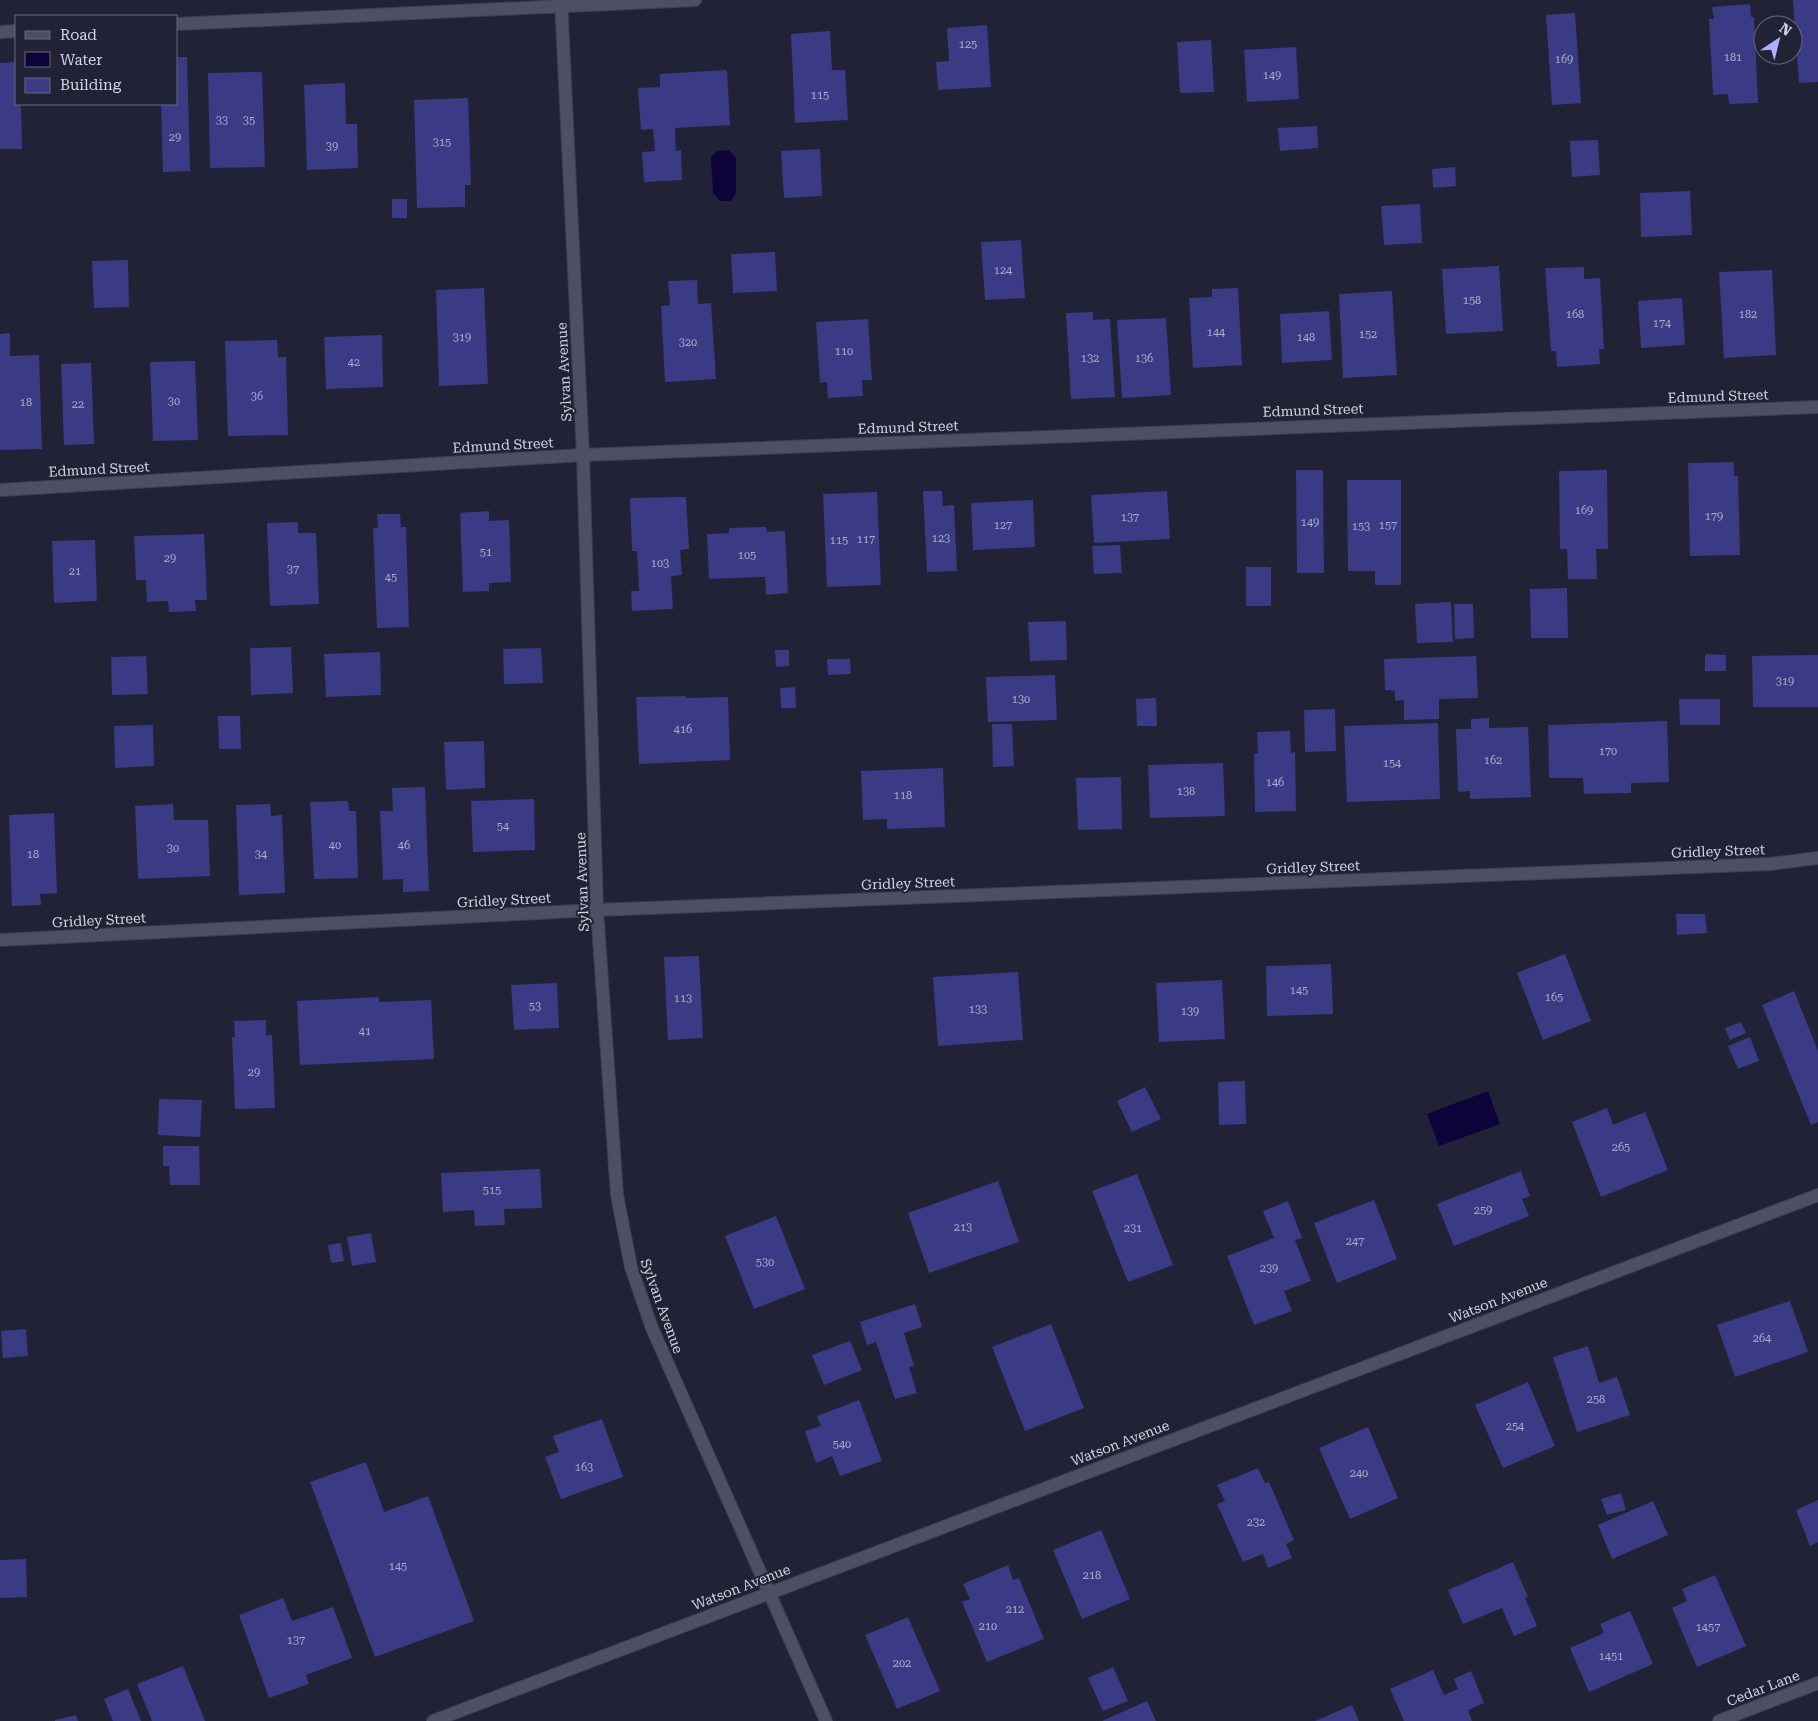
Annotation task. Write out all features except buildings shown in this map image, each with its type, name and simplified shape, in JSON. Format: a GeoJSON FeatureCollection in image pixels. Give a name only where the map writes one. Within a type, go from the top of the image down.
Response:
{"type":"FeatureCollection","features":[{"type":"Feature","properties":{"kind":"street"},"geometry":{"type":"LineString","coordinates":[[178,24],[560,4],[695,0]]}},
{"type":"Feature","properties":{"kind":"street","name":"Sylvan Avenue"},"geometry":{"type":"LineString","coordinates":[[560,4],[583,455],[597,910],[617,1195],[631,1267],[652,1328],[826,1721]]}},
{"type":"Feature","properties":{"kind":"street"},"geometry":{"type":"LineString","coordinates":[[0,32],[15,31]]}},
{"type":"Feature","properties":{"kind":"street","name":"Edmund Street"},"geometry":{"type":"LineString","coordinates":[[0,490],[583,455],[1818,407]]}},
{"type":"Feature","properties":{"kind":"street","name":"Gridley Street"},"geometry":{"type":"LineString","coordinates":[[0,940],[597,910],[1770,864],[1818,858]]}},
{"type":"Feature","properties":{"kind":"street","name":"Watson Avenue"},"geometry":{"type":"LineString","coordinates":[[432,1721],[1818,1195]]}},
{"type":"Feature","properties":{"kind":"street","name":"Cedar Lane"},"geometry":{"type":"LineString","coordinates":[[1719,1721],[1818,1683]]}},
{"type":"Feature","properties":{"kind":"water"},"geometry":{"type":"Polygon","coordinates":[[[729,150],[736,158],[736,193],[731,201],[720,201],[713,193],[711,158],[717,151],[729,150]]]}},
{"type":"Feature","properties":{"kind":"water"},"geometry":{"type":"Polygon","coordinates":[[[1488,1091],[1500,1124],[1439,1146],[1427,1114],[1488,1091]]]}}]}
